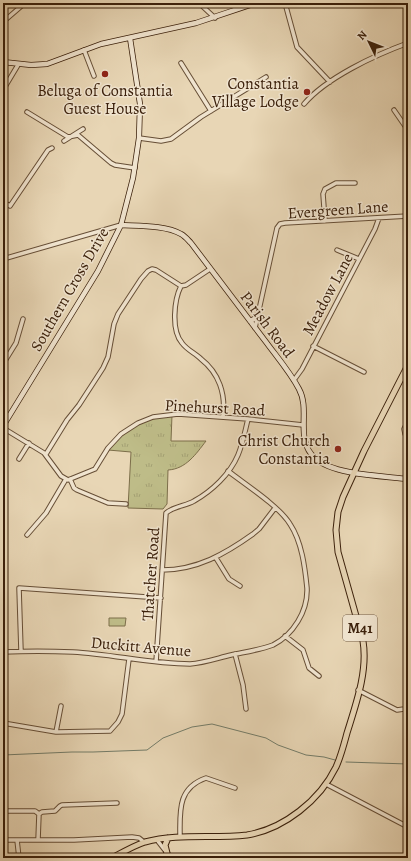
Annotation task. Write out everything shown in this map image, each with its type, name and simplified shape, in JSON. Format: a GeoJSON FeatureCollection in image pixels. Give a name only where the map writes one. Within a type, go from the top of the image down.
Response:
{"type":"FeatureCollection","features":[{"type":"Feature","properties":{"kind":"main road","name":"M41"},"geometry":{"type":"LineString","coordinates":[[112,858],[144,842],[180,837],[236,836],[264,830],[278,824],[302,808],[318,794],[326,784],[342,752],[365,661],[363,641],[338,552],[336,534],[338,512],[354,472],[408,365]]}},
{"type":"Feature","properties":{"kind":"main road"},"geometry":{"type":"LineString","coordinates":[[167,853],[165,845],[168,838]]}},
{"type":"Feature","properties":{"kind":"street"},"geometry":{"type":"LineString","coordinates":[[4,21],[5,3]]}},
{"type":"Feature","properties":{"kind":"street"},"geometry":{"type":"LineString","coordinates":[[4,21],[25,3]]}},
{"type":"Feature","properties":{"kind":"street"},"geometry":{"type":"LineString","coordinates":[[199,3],[215,18]]}},
{"type":"Feature","properties":{"kind":"street"},"geometry":{"type":"LineString","coordinates":[[3,62],[18,65],[47,64],[109,42],[177,28],[215,18],[256,3]]}},
{"type":"Feature","properties":{"kind":"street"},"geometry":{"type":"LineString","coordinates":[[285,3],[297,47],[330,82]]}},
{"type":"Feature","properties":{"kind":"street","name":"Southern Cross Drive"},"geometry":{"type":"LineString","coordinates":[[3,427],[98,271],[121,224],[135,168],[140,138],[140,104],[130,38]]}},
{"type":"Feature","properties":{"kind":"street"},"geometry":{"type":"LineString","coordinates":[[304,104],[314,93],[330,82],[366,62],[408,43]]}},
{"type":"Feature","properties":{"kind":"street"},"geometry":{"type":"LineString","coordinates":[[84,50],[94,76]]}},
{"type":"Feature","properties":{"kind":"street"},"geometry":{"type":"LineString","coordinates":[[181,63],[211,111]]}},
{"type":"Feature","properties":{"kind":"street"},"geometry":{"type":"LineString","coordinates":[[3,90],[18,65]]}},
{"type":"Feature","properties":{"kind":"street"},"geometry":{"type":"LineString","coordinates":[[140,138],[161,141],[171,139],[211,111],[266,77]]}},
{"type":"Feature","properties":{"kind":"street"},"geometry":{"type":"LineString","coordinates":[[394,110],[405,126],[408,127]]}},
{"type":"Feature","properties":{"kind":"street"},"geometry":{"type":"LineString","coordinates":[[27,112],[68,137],[78,135],[111,163],[135,168]]}},
{"type":"Feature","properties":{"kind":"street"},"geometry":{"type":"LineString","coordinates":[[64,141],[83,130]]}},
{"type":"Feature","properties":{"kind":"street"},"geometry":{"type":"LineString","coordinates":[[3,202],[10,206],[31,173],[48,150],[52,148]]}},
{"type":"Feature","properties":{"kind":"street"},"geometry":{"type":"LineString","coordinates":[[325,221],[323,194],[325,189],[336,183],[354,183]]}},
{"type":"Feature","properties":{"kind":"street","name":"Evergreen Lane"},"geometry":{"type":"LineString","coordinates":[[255,328],[277,228],[280,224],[408,216]]}},
{"type":"Feature","properties":{"kind":"street","name":"Meadow Lane"},"geometry":{"type":"LineString","coordinates":[[294,380],[302,369],[375,229],[379,218]]}},
{"type":"Feature","properties":{"kind":"street"},"geometry":{"type":"LineString","coordinates":[[3,258],[121,224]]}},
{"type":"Feature","properties":{"kind":"street","name":"Parish Road"},"geometry":{"type":"LineString","coordinates":[[121,224],[166,229],[181,234],[191,243],[250,320],[301,391],[304,402],[303,435],[306,444],[315,458],[330,467],[408,480]]}},
{"type":"Feature","properties":{"kind":"street"},"geometry":{"type":"LineString","coordinates":[[337,250],[359,259]]}},
{"type":"Feature","properties":{"kind":"street"},"geometry":{"type":"LineString","coordinates":[[46,454],[67,420],[79,405],[103,368],[108,356],[116,319],[141,279],[148,271],[152,269],[156,270],[181,286],[186,285],[210,268]]}},
{"type":"Feature","properties":{"kind":"street"},"geometry":{"type":"LineString","coordinates":[[181,286],[175,304],[177,335],[184,346],[202,359],[215,374],[223,394],[223,417]]}},
{"type":"Feature","properties":{"kind":"street"},"geometry":{"type":"LineString","coordinates":[[250,320],[258,317]]}},
{"type":"Feature","properties":{"kind":"street"},"geometry":{"type":"LineString","coordinates":[[3,363],[16,342],[23,319]]}},
{"type":"Feature","properties":{"kind":"street"},"geometry":{"type":"LineString","coordinates":[[313,346],[364,372]]}},
{"type":"Feature","properties":{"kind":"street","name":"Pinehurst Road"},"geometry":{"type":"LineString","coordinates":[[68,479],[95,469],[108,448],[126,430],[153,417],[171,414],[248,419],[303,425]]}},
{"type":"Feature","properties":{"kind":"street"},"geometry":{"type":"LineString","coordinates":[[228,471],[239,453],[248,419]]}},
{"type":"Feature","properties":{"kind":"street"},"geometry":{"type":"LineString","coordinates":[[408,421],[404,429],[405,434],[408,437]]}},
{"type":"Feature","properties":{"kind":"street"},"geometry":{"type":"LineString","coordinates":[[3,427],[46,454],[61,476],[68,479],[77,490],[108,502],[126,504]]}},
{"type":"Feature","properties":{"kind":"street"},"geometry":{"type":"LineString","coordinates":[[19,459],[28,443]]}},
{"type":"Feature","properties":{"kind":"street","name":"Duckitt Avenue"},"geometry":{"type":"LineString","coordinates":[[3,652],[21,651],[78,653],[156,662],[194,664],[266,647],[280,641],[297,623],[305,604],[307,590],[297,538],[290,523],[275,508],[228,471]]}},
{"type":"Feature","properties":{"kind":"street","name":"Thatcher Road"},"geometry":{"type":"LineString","coordinates":[[156,662],[167,511],[190,504],[201,498],[228,471]]}},
{"type":"Feature","properties":{"kind":"street"},"geometry":{"type":"LineString","coordinates":[[27,535],[46,513],[68,479]]}},
{"type":"Feature","properties":{"kind":"street"},"geometry":{"type":"LineString","coordinates":[[162,570],[187,568],[216,558],[253,534],[275,508]]}},
{"type":"Feature","properties":{"kind":"street"},"geometry":{"type":"LineString","coordinates":[[216,558],[228,579],[240,586]]}},
{"type":"Feature","properties":{"kind":"street"},"geometry":{"type":"LineString","coordinates":[[21,651],[19,588],[160,598]]}},
{"type":"Feature","properties":{"kind":"street"},"geometry":{"type":"LineString","coordinates":[[286,636],[303,650],[309,668],[319,676]]}},
{"type":"Feature","properties":{"kind":"street"},"geometry":{"type":"LineString","coordinates":[[235,654],[243,685],[246,709]]}},
{"type":"Feature","properties":{"kind":"street"},"geometry":{"type":"LineString","coordinates":[[3,723],[56,732],[110,731],[115,726],[122,714],[129,659]]}},
{"type":"Feature","properties":{"kind":"street"},"geometry":{"type":"LineString","coordinates":[[358,690],[397,710],[404,709],[408,706]]}},
{"type":"Feature","properties":{"kind":"street"},"geometry":{"type":"LineString","coordinates":[[56,732],[62,706]]}},
{"type":"Feature","properties":{"kind":"street"},"geometry":{"type":"LineString","coordinates":[[180,837],[182,803],[184,794],[189,788],[206,778],[235,788]]}},
{"type":"Feature","properties":{"kind":"street"},"geometry":{"type":"LineString","coordinates":[[326,784],[408,827]]}},
{"type":"Feature","properties":{"kind":"street"},"geometry":{"type":"LineString","coordinates":[[39,814],[42,812],[55,811],[62,805],[117,803]]}},
{"type":"Feature","properties":{"kind":"street"},"geometry":{"type":"LineString","coordinates":[[3,812],[35,810],[39,814],[38,840]]}},
{"type":"Feature","properties":{"kind":"street"},"geometry":{"type":"LineString","coordinates":[[3,840],[132,837],[139,838],[144,842]]}},
{"type":"Feature","properties":{"kind":"street"},"geometry":{"type":"LineString","coordinates":[[17,840],[19,858]]}},
{"type":"Feature","properties":{"kind":"street"},"geometry":{"type":"LineString","coordinates":[[157,840],[171,858]]}},
{"type":"Feature","properties":{"kind":"green space"},"geometry":{"type":"Polygon","coordinates":[[[172,415],[171,441],[206,441],[194,456],[185,464],[168,470],[167,504],[163,509],[128,508],[131,452],[108,450],[129,430],[136,426],[152,419],[172,415]]]}},
{"type":"Feature","properties":{"kind":"green space"},"geometry":{"type":"Polygon","coordinates":[[[109,618],[126,618],[125,626],[109,626],[109,618]]]}},
{"type":"Feature","properties":{"kind":"waterway"},"geometry":{"type":"LineString","coordinates":[[3,755],[147,750],[163,738],[192,727],[212,724],[266,738],[278,745],[306,755],[335,760]]}},
{"type":"Feature","properties":{"kind":"waterway"},"geometry":{"type":"LineString","coordinates":[[346,762],[408,764]]}},
{"type":"Feature","properties":{"kind":"place","name":"Beluga of Constantia Guest House"},"geometry":{"type":"Point","coordinates":[105,74]}},
{"type":"Feature","properties":{"kind":"place","name":"Constantia Village Lodge"},"geometry":{"type":"Point","coordinates":[307,92]}},
{"type":"Feature","properties":{"kind":"place","name":"Christ Church Constantia"},"geometry":{"type":"Point","coordinates":[338,449]}}]}
